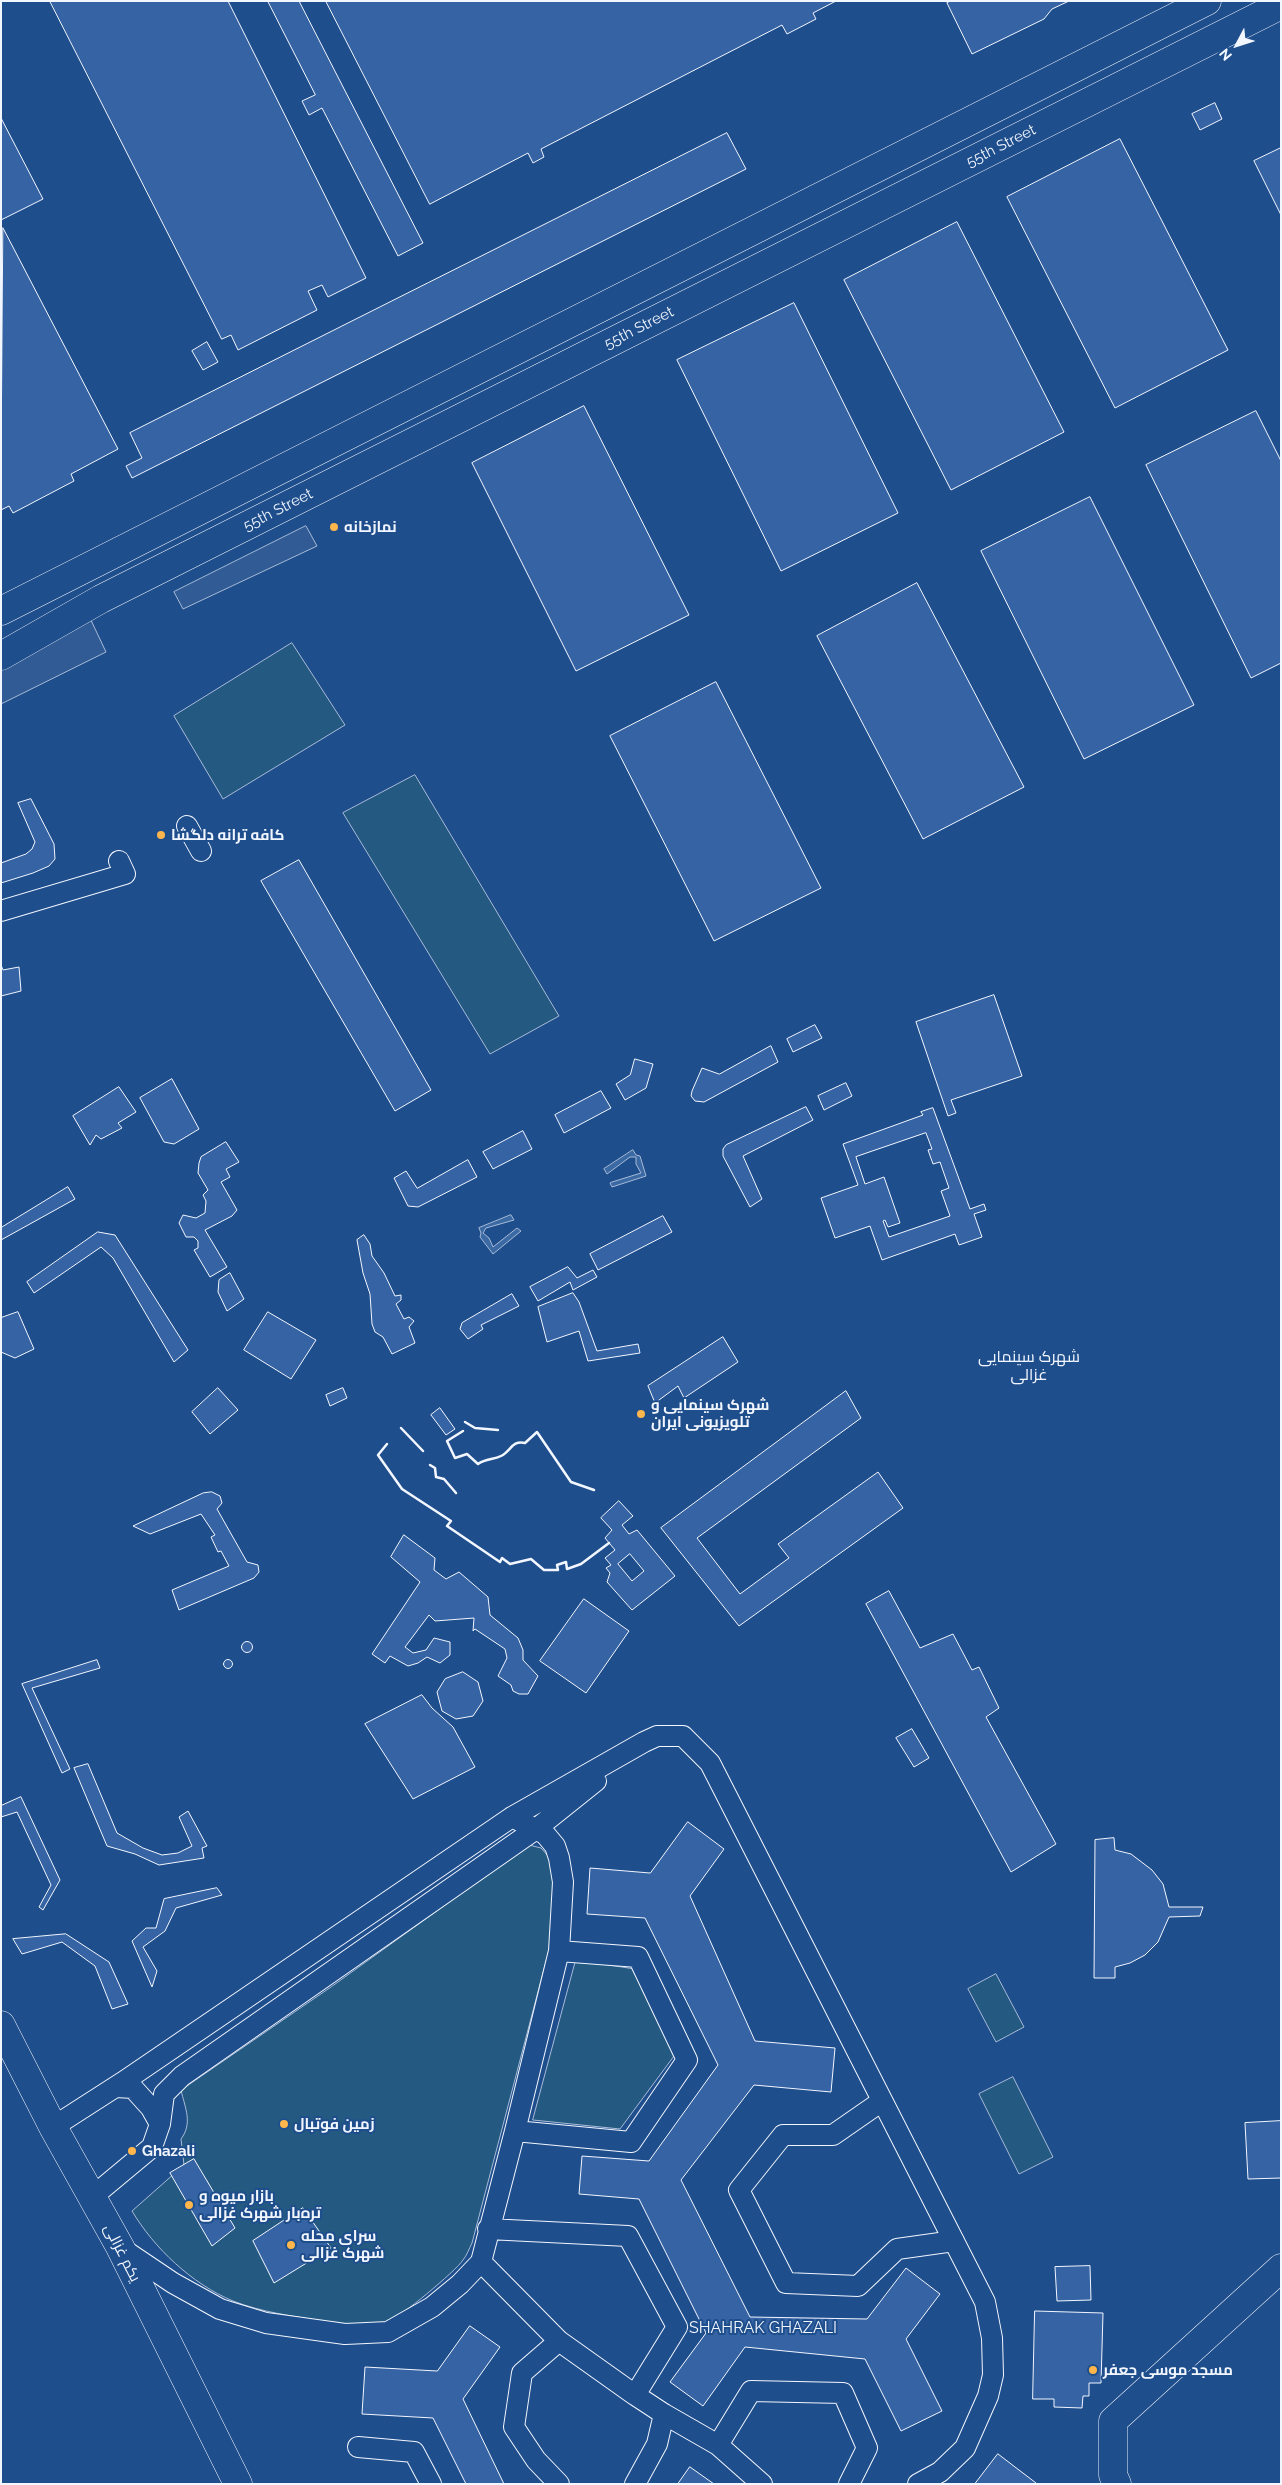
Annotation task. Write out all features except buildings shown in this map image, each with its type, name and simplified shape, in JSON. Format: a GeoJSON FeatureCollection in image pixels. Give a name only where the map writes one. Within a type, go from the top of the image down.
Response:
{"type":"FeatureCollection","features":[{"type":"Feature","properties":{"kind":"main road"},"geometry":{"type":"LineString","coordinates":[[1,611],[1207,1]]}},
{"type":"Feature","properties":{"kind":"main road","name":"55th Street"},"geometry":{"type":"LineString","coordinates":[[1,656],[101,599],[1262,8]]}},
{"type":"Feature","properties":{"kind":"main road"},"geometry":{"type":"LineString","coordinates":[[86,569],[101,599]]}},
{"type":"Feature","properties":{"kind":"main road","name":"یکم غزالی"},"geometry":{"type":"LineString","coordinates":[[1,2025],[53,2126],[120,2247],[238,2484]]}},
{"type":"Feature","properties":{"kind":"main road"},"geometry":{"type":"LineString","coordinates":[[1117,2484],[1113,2475],[1113,2421],[1281,2268]]}},
{"type":"Feature","properties":{"kind":"street"},"geometry":{"type":"LineString","coordinates":[[187,826],[201,851]]}},
{"type":"Feature","properties":{"kind":"street"},"geometry":{"type":"LineString","coordinates":[[1,911],[126,874],[119,860]]}},
{"type":"Feature","properties":{"kind":"street"},"geometry":{"type":"LineString","coordinates":[[53,2126],[116,2087],[512,1817],[644,1742],[657,1736],[683,1736],[710,1763],[985,2302],[992,2338],[993,2375],[988,2396],[965,2448],[940,2472],[918,2484]]}},
{"type":"Feature","properties":{"kind":"street"},"geometry":{"type":"LineString","coordinates":[[92,2197],[152,2147],[160,2124],[164,2094],[182,2076],[536,1829],[644,1742]]}},
{"type":"Feature","properties":{"kind":"street"},"geometry":{"type":"LineString","coordinates":[[120,2247],[173,2283],[220,2309],[266,2323],[345,2334],[388,2332],[432,2307],[460,2284],[480,2262],[515,2131],[559,1951],[563,1882],[559,1858],[554,1846],[545,1834],[512,1817]]}},
{"type":"Feature","properties":{"kind":"street"},"geometry":{"type":"LineString","coordinates":[[515,2131],[631,2142],[686,2060],[638,1957],[559,1951]]}},
{"type":"Feature","properties":{"kind":"street"},"geometry":{"type":"LineString","coordinates":[[234,2007],[251,2027]]}},
{"type":"Feature","properties":{"kind":"street"},"geometry":{"type":"LineString","coordinates":[[116,2087],[134,2088],[151,2108],[160,2124]]}},
{"type":"Feature","properties":{"kind":"street"},"geometry":{"type":"LineString","coordinates":[[882,2101],[833,2135],[783,2135],[739,2190],[786,2283],[858,2286],[897,2249],[954,2241]]}},
{"type":"Feature","properties":{"kind":"street"},"geometry":{"type":"LineString","coordinates":[[488,2229],[628,2236],[677,2327],[636,2395]]}},
{"type":"Feature","properties":{"kind":"street"},"geometry":{"type":"LineString","coordinates":[[480,2262],[559,2341],[664,2414],[718,2445],[762,2484]]}},
{"type":"Feature","properties":{"kind":"street"},"geometry":{"type":"LineString","coordinates":[[559,2341],[522,2373],[514,2427],[536,2460],[560,2484]]}},
{"type":"Feature","properties":{"kind":"street"},"geometry":{"type":"LineString","coordinates":[[718,2445],[751,2391],[843,2393],[867,2448],[849,2484]]}},
{"type":"Feature","properties":{"kind":"street"},"geometry":{"type":"LineString","coordinates":[[635,2484],[657,2444],[664,2414]]}},
{"type":"Feature","properties":{"kind":"street"},"geometry":{"type":"LineString","coordinates":[[358,2447],[414,2452],[431,2484]]}},
{"type":"Feature","properties":{"kind":"shaded area"},"geometry":{"type":"Polygon","coordinates":[[[306,526],[317,546],[183,609],[174,592],[306,526]]]}},
{"type":"Feature","properties":{"kind":"shaded area"},"geometry":{"type":"Polygon","coordinates":[[[89,616],[106,652],[1,704],[1,668],[89,616]]]}},
{"type":"Feature","properties":{"kind":"shaded area"},"geometry":{"type":"Polygon","coordinates":[[[292,643],[345,725],[223,799],[174,716],[292,643]]]}},
{"type":"Feature","properties":{"kind":"shaded area"},"geometry":{"type":"Polygon","coordinates":[[[415,775],[559,1016],[490,1054],[343,813],[415,775]]]}},
{"type":"Feature","properties":{"kind":"shaded area"},"geometry":{"type":"Polygon","coordinates":[[[633,1150],[636,1155],[640,1156],[646,1176],[612,1187],[610,1183],[612,1182],[641,1173],[636,1164],[636,1157],[630,1157],[607,1174],[604,1169],[633,1150]]]}},
{"type":"Feature","properties":{"kind":"shaded area"},"geometry":{"type":"Polygon","coordinates":[[[511,1215],[514,1220],[486,1228],[483,1233],[489,1238],[493,1247],[517,1228],[521,1231],[493,1254],[480,1237],[479,1228],[511,1215]]]}},
{"type":"Feature","properties":{"kind":"shaded area"},"geometry":{"type":"Polygon","coordinates":[[[529,1845],[541,1848],[549,1857],[554,1872],[550,1946],[472,2243],[458,2266],[403,2313],[387,2323],[372,2326],[337,2323],[255,2308],[218,2294],[175,2264],[151,2238],[132,2211],[184,2165],[181,2139],[187,2127],[187,2121],[181,2090],[331,1987],[529,1845]]]}},
{"type":"Feature","properties":{"kind":"shaded area"},"geometry":{"type":"Polygon","coordinates":[[[576,1960],[635,1969],[674,2056],[620,2129],[533,2120],[576,1960]]]}},
{"type":"Feature","properties":{"kind":"shaded area"},"geometry":{"type":"Polygon","coordinates":[[[996,1974],[1024,2027],[996,2042],[968,1989],[996,1974]]]}},
{"type":"Feature","properties":{"kind":"shaded area"},"geometry":{"type":"Polygon","coordinates":[[[1013,2077],[1053,2157],[1019,2174],[979,2094],[1013,2077]]]}},
{"type":"Feature","properties":{"kind":"wall"},"geometry":{"type":"LineString","coordinates":[[465,1422],[475,1428],[498,1430]]}},
{"type":"Feature","properties":{"kind":"wall"},"geometry":{"type":"LineString","coordinates":[[401,1428],[423,1451]]}},
{"type":"Feature","properties":{"kind":"wall"},"geometry":{"type":"LineString","coordinates":[[463,1431],[447,1441],[455,1458],[467,1454],[478,1464],[501,1456],[514,1444],[525,1443],[537,1432],[571,1482],[594,1490]]}},
{"type":"Feature","properties":{"kind":"wall"},"geometry":{"type":"LineString","coordinates":[[387,1444],[378,1455],[402,1489],[451,1521],[447,1526],[500,1562],[502,1558],[510,1564],[531,1559],[544,1570],[558,1570],[557,1565],[566,1562],[567,1569],[581,1564],[609,1543]]}},
{"type":"Feature","properties":{"kind":"wall"},"geometry":{"type":"LineString","coordinates":[[430,1465],[435,1468],[436,1477],[444,1479],[456,1493]]}},
{"type":"Feature","properties":{"kind":"place","name":"نمازخانه"},"geometry":{"type":"Point","coordinates":[334,527]}},
{"type":"Feature","properties":{"kind":"place","name":"کافه ترانه دلگشا"},"geometry":{"type":"Point","coordinates":[161,835]}},
{"type":"Feature","properties":{"kind":"place","name":"شهرک سینمایی و تلویزیونی ایران"},"geometry":{"type":"Point","coordinates":[641,1414]}},
{"type":"Feature","properties":{"kind":"place","name":"زمین فوتبال"},"geometry":{"type":"Point","coordinates":[284,2124]}},
{"type":"Feature","properties":{"kind":"place","name":"Ghazali"},"geometry":{"type":"Point","coordinates":[132,2151]}},
{"type":"Feature","properties":{"kind":"place","name":"بازار میوه و تره‌بار شهرک غزالی"},"geometry":{"type":"Point","coordinates":[189,2205]}},
{"type":"Feature","properties":{"kind":"place","name":"سرای محله شهرک غزالی"},"geometry":{"type":"Point","coordinates":[291,2245]}},
{"type":"Feature","properties":{"kind":"place","name":"مسجد موسی جعفر"},"geometry":{"type":"Point","coordinates":[1093,2370]}},
{"type":"Feature","properties":{"kind":"district","name":"شهرک سینمایی غزالی"},"geometry":{"type":"Point","coordinates":[1029,1366]}},
{"type":"Feature","properties":{"kind":"district","name":"SHAHRAK GHAZALI"},"geometry":{"type":"Point","coordinates":[763,2328]}}]}
